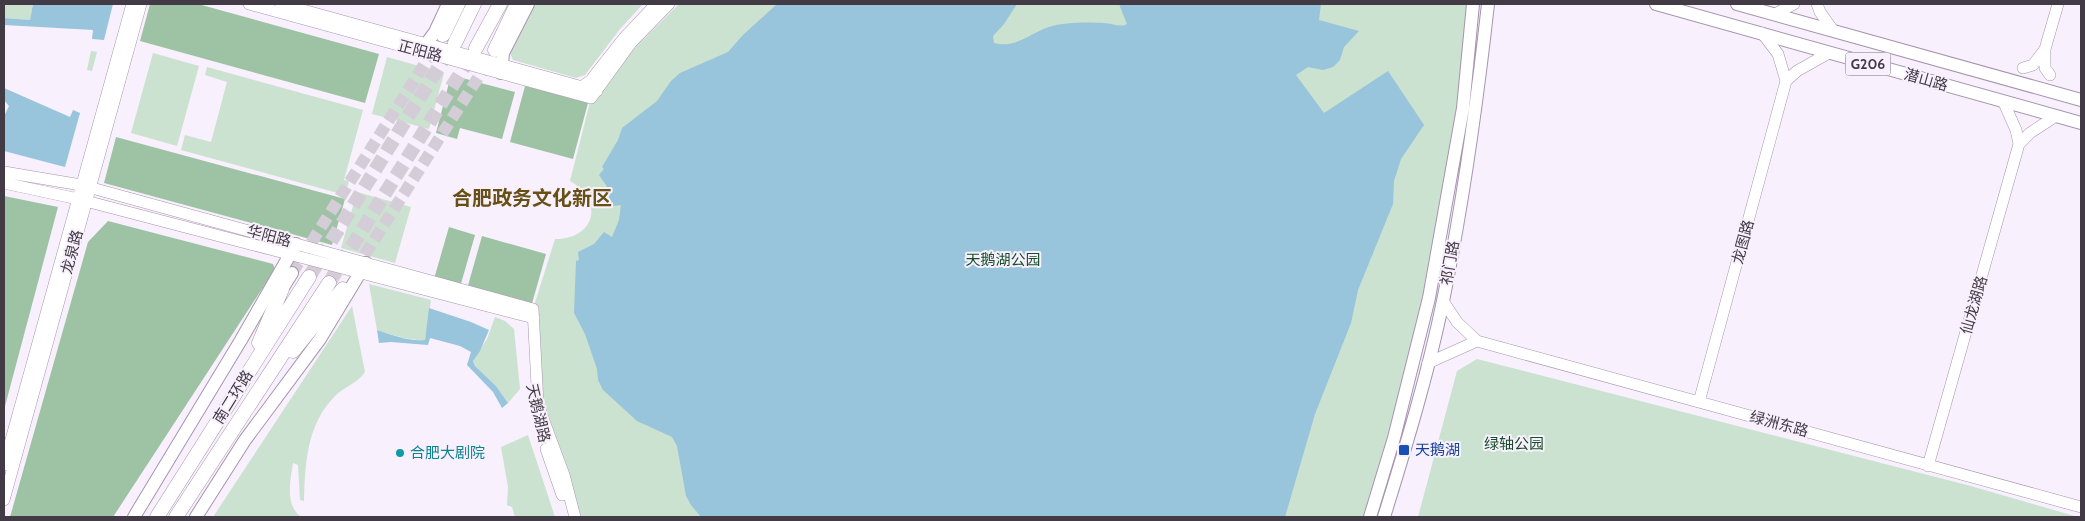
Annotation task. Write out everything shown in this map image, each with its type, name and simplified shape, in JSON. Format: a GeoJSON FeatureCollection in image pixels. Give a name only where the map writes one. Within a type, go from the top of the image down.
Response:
{"type":"FeatureCollection","features":[{"type":"Feature","properties":{"kind":"highway"},"geometry":{"type":"LineString","coordinates":[[455,5],[449,39],[474,4]]}},
{"type":"Feature","properties":{"kind":"highway"},"geometry":{"type":"LineString","coordinates":[[476,48],[500,4]]}},
{"type":"Feature","properties":{"kind":"highway"},"geometry":{"type":"LineString","coordinates":[[507,4],[497,46],[517,4]]}},
{"type":"Feature","properties":{"kind":"highway","name":"南二环路"},"geometry":{"type":"LineString","coordinates":[[157,517],[309,277]]}},
{"type":"Feature","properties":{"kind":"highway","name":"南二环路"},"geometry":{"type":"LineString","coordinates":[[176,517],[328,283]]}},
{"type":"Feature","properties":{"kind":"highway"},"geometry":{"type":"LineString","coordinates":[[244,412],[344,288]]}},
{"type":"Feature","properties":{"kind":"highway"},"geometry":{"type":"LineString","coordinates":[[242,382],[282,289]]}},
{"type":"Feature","properties":{"kind":"main road"},"geometry":{"type":"LineString","coordinates":[[501,69],[503,53],[528,4]]}},
{"type":"Feature","properties":{"kind":"main road","name":"祁门路"},"geometry":{"type":"LineString","coordinates":[[1370,517],[1397,429],[1429,298],[1462,108],[1473,4]]}},
{"type":"Feature","properties":{"kind":"main road","name":"祁门路"},"geometry":{"type":"LineString","coordinates":[[1386,516],[1408,442],[1443,301],[1476,110],[1488,4]]}},
{"type":"Feature","properties":{"kind":"main road","name":"潜山路"},"geometry":{"type":"LineString","coordinates":[[1656,4],[2081,124]]}},
{"type":"Feature","properties":{"kind":"main road","name":"潜山路"},"geometry":{"type":"LineString","coordinates":[[1736,4],[1832,29],[2081,100]]}},
{"type":"Feature","properties":{"kind":"main road"},"geometry":{"type":"LineString","coordinates":[[423,47],[455,5]]}},
{"type":"Feature","properties":{"kind":"main road"},"geometry":{"type":"LineString","coordinates":[[134,517],[242,340],[293,249]]}},
{"type":"Feature","properties":{"kind":"main road"},"geometry":{"type":"LineString","coordinates":[[196,517],[245,440],[320,339],[363,268]]}},
{"type":"Feature","properties":{"kind":"main road"},"geometry":{"type":"LineString","coordinates":[[141,517],[292,273]]}},
{"type":"Feature","properties":{"kind":"main road"},"geometry":{"type":"LineString","coordinates":[[189,517],[245,430],[344,288]]}},
{"type":"Feature","properties":{"kind":"street","name":"龙泉路"},"geometry":{"type":"LineString","coordinates":[[86,186],[132,4]]}},
{"type":"Feature","properties":{"kind":"street","name":"龙泉路"},"geometry":{"type":"LineString","coordinates":[[4,465],[141,4]]}},
{"type":"Feature","properties":{"kind":"street","name":"正阳路"},"geometry":{"type":"LineString","coordinates":[[249,4],[423,47]]}},
{"type":"Feature","properties":{"kind":"street","name":"正阳路"},"geometry":{"type":"LineString","coordinates":[[281,4],[423,47],[594,94],[631,44],[669,4]]}},
{"type":"Feature","properties":{"kind":"street"},"geometry":{"type":"LineString","coordinates":[[578,90],[591,80],[624,38],[656,4]]}},
{"type":"Feature","properties":{"kind":"street"},"geometry":{"type":"LineString","coordinates":[[1775,14],[1794,4]]}},
{"type":"Feature","properties":{"kind":"street"},"geometry":{"type":"LineString","coordinates":[[1818,4],[1820,12],[1832,29]]}},
{"type":"Feature","properties":{"kind":"street"},"geometry":{"type":"LineString","coordinates":[[2050,75],[2045,68],[2045,50],[2058,4]]}},
{"type":"Feature","properties":{"kind":"street"},"geometry":{"type":"LineString","coordinates":[[1762,33],[1778,54],[1786,81],[1797,71],[1830,53]]}},
{"type":"Feature","properties":{"kind":"street"},"geometry":{"type":"LineString","coordinates":[[2023,68],[2033,65],[2045,50]]}},
{"type":"Feature","properties":{"kind":"street","name":"龙图路"},"geometry":{"type":"LineString","coordinates":[[1699,402],[1786,81]]}},
{"type":"Feature","properties":{"kind":"street"},"geometry":{"type":"LineString","coordinates":[[2004,103],[2016,130],[2019,144]]}},
{"type":"Feature","properties":{"kind":"street"},"geometry":{"type":"LineString","coordinates":[[2019,144],[2030,133],[2056,116]]}},
{"type":"Feature","properties":{"kind":"street","name":"仙龙湖路"},"geometry":{"type":"LineString","coordinates":[[1928,466],[2019,144]]}},
{"type":"Feature","properties":{"kind":"street","name":"华阳路"},"geometry":{"type":"LineString","coordinates":[[4,172],[86,186],[293,249],[529,312]]}},
{"type":"Feature","properties":{"kind":"street","name":"华阳路"},"geometry":{"type":"LineString","coordinates":[[4,183],[293,249]]}},
{"type":"Feature","properties":{"kind":"street","name":"龙泉路"},"geometry":{"type":"LineString","coordinates":[[4,500],[82,200]]}},
{"type":"Feature","properties":{"kind":"street"},"geometry":{"type":"LineString","coordinates":[[1428,362],[1476,341],[1457,322],[1443,301]]}},
{"type":"Feature","properties":{"kind":"street","name":"天鹅湖路"},"geometry":{"type":"LineString","coordinates":[[529,312],[534,408],[567,517]]}},
{"type":"Feature","properties":{"kind":"street","name":"天鹅湖路"},"geometry":{"type":"LineString","coordinates":[[529,312],[538,405],[564,476],[575,517]]}},
{"type":"Feature","properties":{"kind":"street","name":"绿洲东路"},"geometry":{"type":"LineString","coordinates":[[1476,341],[2081,507]]}},
{"type":"Feature","properties":{"kind":"green space"},"geometry":{"type":"Polygon","coordinates":[[[4,4],[33,4],[30,20],[4,18],[4,4]]]}},
{"type":"Feature","properties":{"kind":"green space"},"geometry":{"type":"Polygon","coordinates":[[[150,4],[198,4],[379,54],[365,103],[140,41],[150,4]]]}},
{"type":"Feature","properties":{"kind":"green space"},"geometry":{"type":"Polygon","coordinates":[[[535,4],[643,4],[620,29],[585,75],[576,78],[513,60],[510,53],[535,4]]]}},
{"type":"Feature","properties":{"kind":"green space","name":"天鹅湖公园"},"geometry":{"type":"Polygon","coordinates":[[[679,4],[1473,4],[1427,309],[1370,517],[574,517],[538,405],[533,309],[555,239],[579,233],[587,226],[591,218],[588,198],[581,189],[570,181],[591,98],[610,73],[679,4]]]}},
{"type":"Feature","properties":{"kind":"green space"},"geometry":{"type":"Polygon","coordinates":[[[91,51],[97,52],[92,71],[87,70],[91,51]]]}},
{"type":"Feature","properties":{"kind":"green space"},"geometry":{"type":"Polygon","coordinates":[[[153,53],[199,66],[177,146],[131,133],[153,53]]]}},
{"type":"Feature","properties":{"kind":"green space"},"geometry":{"type":"Polygon","coordinates":[[[387,57],[444,73],[429,129],[372,114],[387,57]]]}},
{"type":"Feature","properties":{"kind":"green space"},"geometry":{"type":"Polygon","coordinates":[[[207,67],[363,110],[344,180],[349,181],[345,195],[181,150],[185,135],[211,142],[227,82],[205,75],[207,67]]]}},
{"type":"Feature","properties":{"kind":"green space"},"geometry":{"type":"Polygon","coordinates":[[[451,75],[515,92],[502,139],[460,128],[457,139],[436,133],[451,75]]]}},
{"type":"Feature","properties":{"kind":"green space"},"geometry":{"type":"Polygon","coordinates":[[[525,86],[588,103],[573,159],[510,142],[525,86]]]}},
{"type":"Feature","properties":{"kind":"green space"},"geometry":{"type":"Polygon","coordinates":[[[116,137],[345,199],[332,245],[104,183],[116,137]]]}},
{"type":"Feature","properties":{"kind":"green space"},"geometry":{"type":"Polygon","coordinates":[[[357,192],[411,207],[395,263],[341,248],[357,192]]]}},
{"type":"Feature","properties":{"kind":"green space"},"geometry":{"type":"Polygon","coordinates":[[[4,196],[58,207],[4,410],[4,196]]]}},
{"type":"Feature","properties":{"kind":"green space"},"geometry":{"type":"Polygon","coordinates":[[[108,221],[273,264],[275,269],[113,517],[10,517],[88,242],[108,221]]]}},
{"type":"Feature","properties":{"kind":"green space"},"geometry":{"type":"Polygon","coordinates":[[[449,227],[475,235],[460,287],[434,279],[449,227]]]}},
{"type":"Feature","properties":{"kind":"green space"},"geometry":{"type":"Polygon","coordinates":[[[482,236],[546,254],[531,307],[467,289],[482,236]]]}},
{"type":"Feature","properties":{"kind":"green space"},"geometry":{"type":"Polygon","coordinates":[[[369,284],[431,300],[425,340],[407,339],[377,330],[369,284]]]}},
{"type":"Feature","properties":{"kind":"green space"},"geometry":{"type":"Polygon","coordinates":[[[352,306],[365,372],[359,379],[335,396],[318,419],[309,445],[305,472],[304,501],[300,500],[298,465],[293,463],[290,485],[291,499],[296,512],[301,517],[213,517],[352,306]]]}},
{"type":"Feature","properties":{"kind":"green space"},"geometry":{"type":"Polygon","coordinates":[[[495,317],[505,321],[514,329],[520,389],[508,403],[496,386],[475,366],[473,361],[487,339],[495,317]]]}},
{"type":"Feature","properties":{"kind":"green space","name":"绿轴公园"},"geometry":{"type":"Polygon","coordinates":[[[1477,359],[1967,485],[2078,517],[1418,517],[1457,371],[1477,359]]]}},
{"type":"Feature","properties":{"kind":"green space"},"geometry":{"type":"Polygon","coordinates":[[[528,435],[555,517],[515,517],[512,507],[507,505],[508,487],[501,447],[528,435]]]}},
{"type":"Feature","properties":{"kind":"water"},"geometry":{"type":"Polygon","coordinates":[[[33,4],[113,4],[104,40],[92,39],[93,30],[4,25],[4,18],[30,20],[33,4]]]}},
{"type":"Feature","properties":{"kind":"water","name":"天鹅湖公园"},"geometry":{"type":"Polygon","coordinates":[[[777,4],[1017,4],[1004,24],[993,36],[994,43],[1002,44],[1023,40],[1049,27],[1062,24],[1091,22],[1127,24],[1119,4],[1321,4],[1319,20],[1359,31],[1344,47],[1340,60],[1333,67],[1323,70],[1308,67],[1296,75],[1324,113],[1388,71],[1424,125],[1401,159],[1394,181],[1393,204],[1358,290],[1351,323],[1315,414],[1285,517],[701,517],[686,496],[677,446],[672,437],[637,421],[603,390],[598,380],[597,369],[585,334],[574,313],[576,261],[579,260],[578,252],[594,244],[604,232],[612,237],[619,220],[621,205],[613,206],[611,204],[606,185],[599,175],[604,169],[602,167],[618,140],[622,128],[657,101],[671,81],[680,73],[728,52],[743,35],[777,4]]]}},
{"type":"Feature","properties":{"kind":"water"},"geometry":{"type":"Polygon","coordinates":[[[4,88],[70,117],[73,110],[80,113],[65,167],[4,151],[4,116],[9,106],[4,100],[4,88]]]}},
{"type":"Feature","properties":{"kind":"water"},"geometry":{"type":"Polygon","coordinates":[[[429,308],[489,330],[480,351],[473,361],[475,366],[496,386],[508,403],[502,408],[493,392],[467,365],[471,352],[460,346],[430,338],[428,345],[379,343],[377,330],[407,339],[425,340],[429,308]]]}},
{"type":"Feature","properties":{"kind":"tunnel"},"geometry":{"type":"LineString","coordinates":[[292,273],[436,46]]}},
{"type":"Feature","properties":{"kind":"tunnel"},"geometry":{"type":"LineString","coordinates":[[309,277],[451,47]]}},
{"type":"Feature","properties":{"kind":"tunnel"},"geometry":{"type":"LineString","coordinates":[[329,283],[473,53]]}},
{"type":"Feature","properties":{"kind":"tunnel"},"geometry":{"type":"LineString","coordinates":[[355,270],[490,59]]}},
{"type":"Feature","properties":{"kind":"place","name":"天鹅湖"},"geometry":{"type":"Point","coordinates":[1404,450]}},
{"type":"Feature","properties":{"kind":"place","name":"合肥大剧院"},"geometry":{"type":"Point","coordinates":[400,453]}},
{"type":"Feature","properties":{"kind":"district","name":"合肥政务文化新区"},"geometry":{"type":"Point","coordinates":[532,198]}}]}
